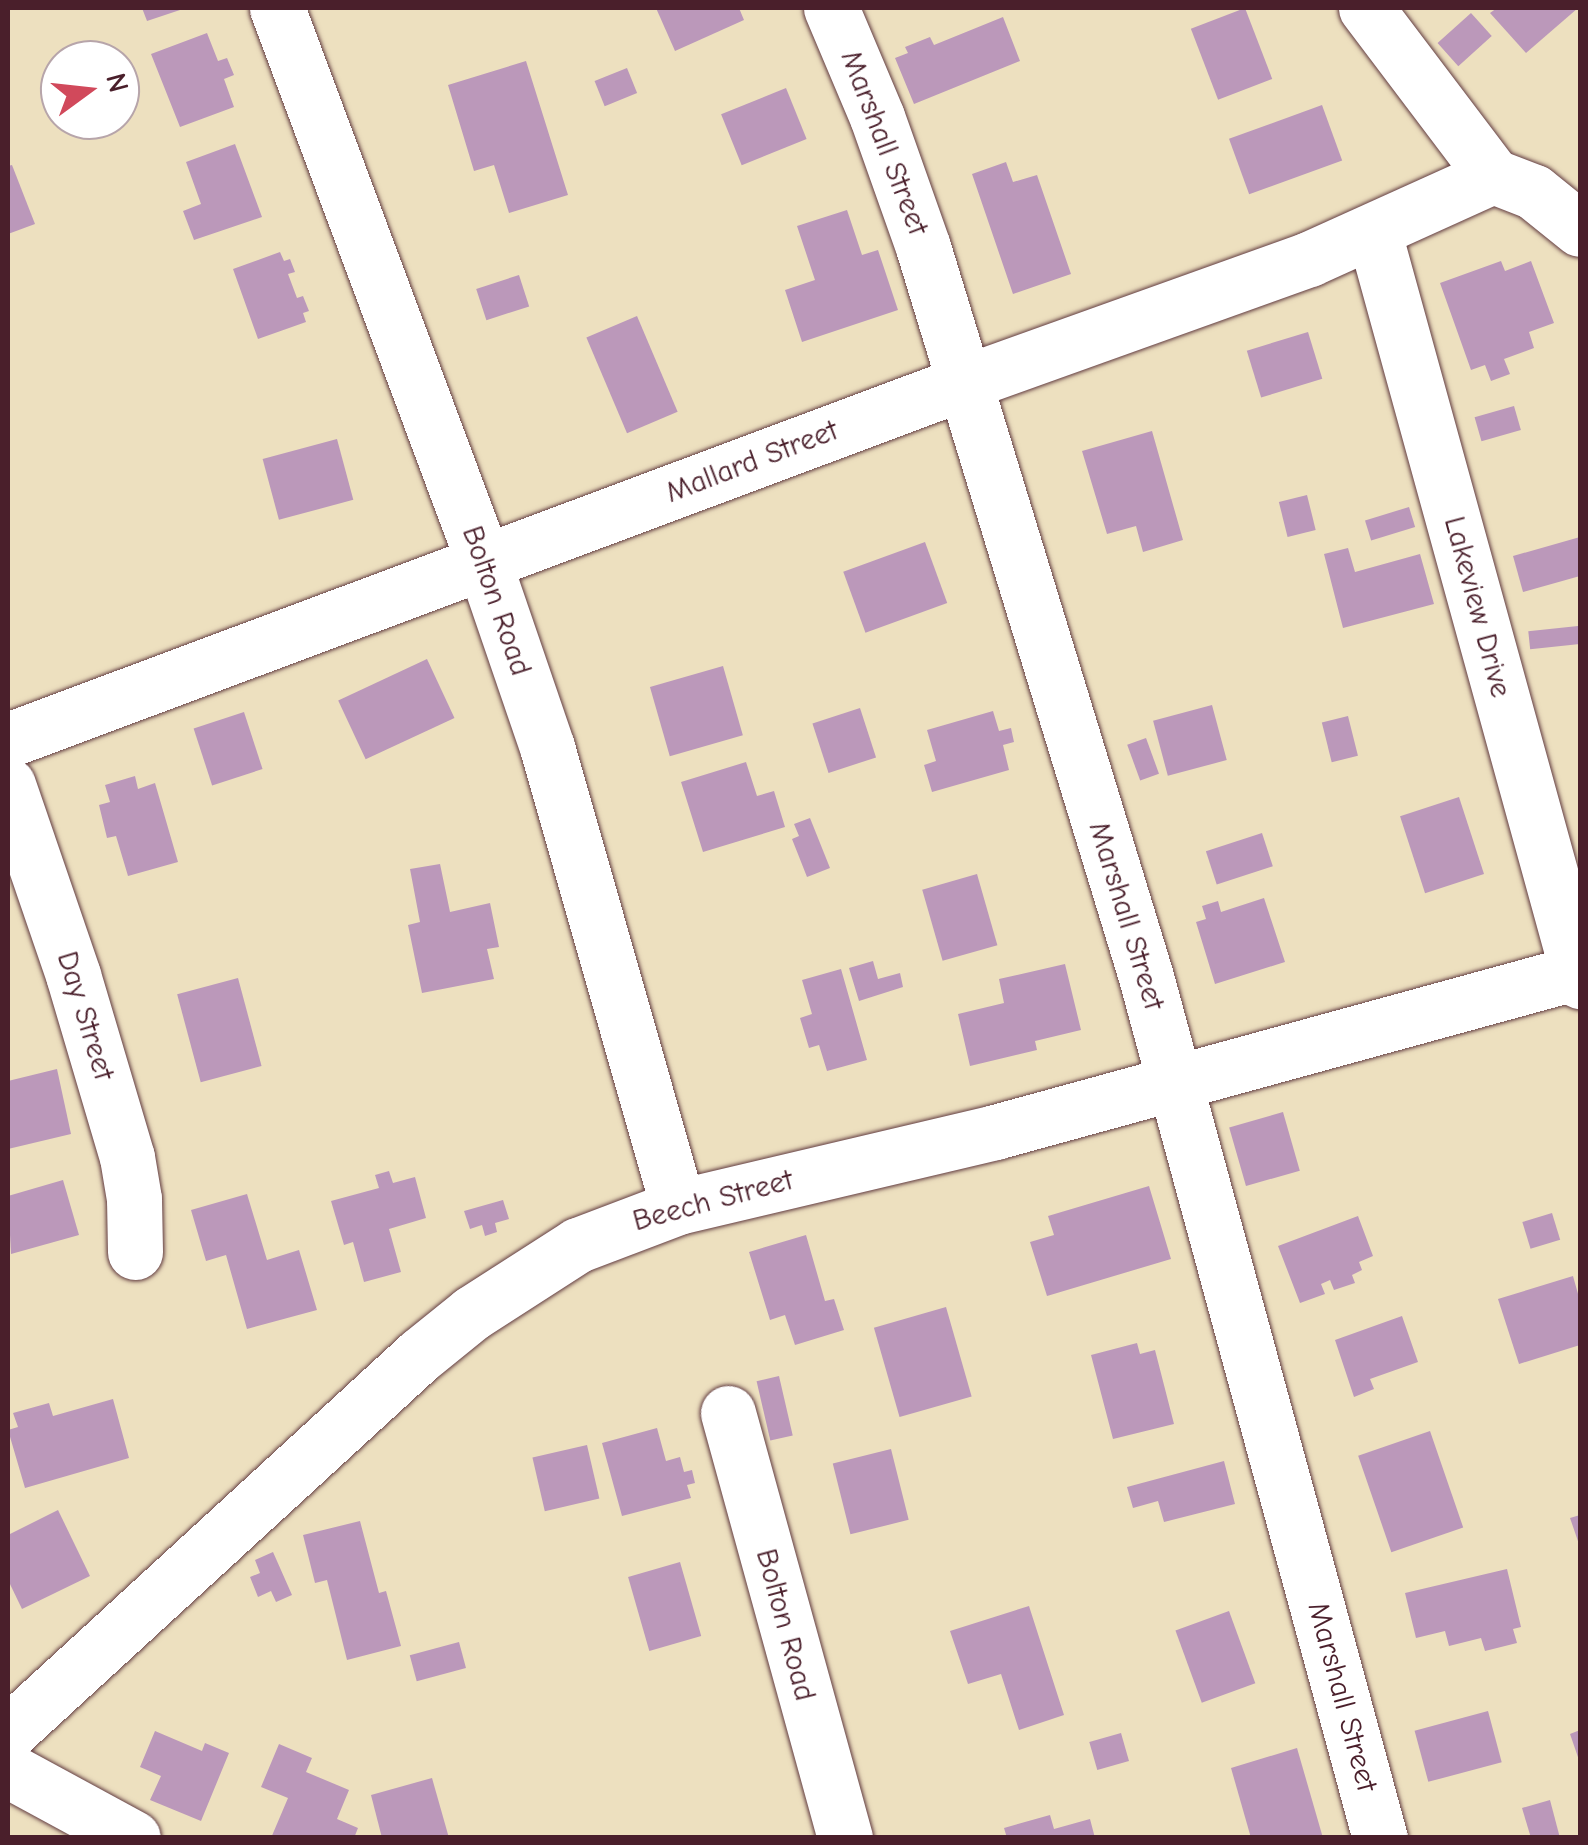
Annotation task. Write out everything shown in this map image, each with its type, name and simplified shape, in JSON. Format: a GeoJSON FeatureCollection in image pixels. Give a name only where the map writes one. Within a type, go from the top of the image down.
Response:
{"type":"FeatureCollection","features":[{"type":"Feature","properties":{"kind":"street","name":"Bolton Road"},"geometry":{"type":"LineString","coordinates":[[276,8],[484,563],[576,842],[678,1207]]}},
{"type":"Feature","properties":{"kind":"street","name":"Marshall Street"},"geometry":{"type":"LineString","coordinates":[[830,8],[901,184],[1146,977],[1380,1838]]}},
{"type":"Feature","properties":{"kind":"street"},"geometry":{"type":"LineString","coordinates":[[1366,8],[1494,176],[1534,192],[1580,229]]}},
{"type":"Feature","properties":{"kind":"street","name":"Mallard Street"},"geometry":{"type":"LineString","coordinates":[[8,740],[1374,233],[1494,176]]}},
{"type":"Feature","properties":{"kind":"street","name":"Lakeview Drive"},"geometry":{"type":"LineString","coordinates":[[1374,233],[1579,976]]}},
{"type":"Feature","properties":{"kind":"street","name":"Day Street"},"geometry":{"type":"LineString","coordinates":[[8,785],[58,928],[127,1157],[135,1252]]}},
{"type":"Feature","properties":{"kind":"street","name":"Beech Street"},"geometry":{"type":"LineString","coordinates":[[8,1733],[363,1405],[472,1314],[578,1245],[678,1207],[1174,1084],[1579,976]]}},
{"type":"Feature","properties":{"kind":"street","name":"Bolton Road"},"geometry":{"type":"LineString","coordinates":[[728,1412],[845,1838]]}},
{"type":"Feature","properties":{"kind":"street"},"geometry":{"type":"LineString","coordinates":[[8,1770],[133,1838]]}},
{"type":"Feature","properties":{"kind":"building"},"geometry":{"type":"Polygon","coordinates":[[[142,8],[186,8],[147,21],[142,8]]]}},
{"type":"Feature","properties":{"kind":"building"},"geometry":{"type":"Polygon","coordinates":[[[656,8],[739,8],[744,20],[675,51],[656,8]]]}},
{"type":"Feature","properties":{"kind":"building"},"geometry":{"type":"Polygon","coordinates":[[[1245,8],[1272,79],[1218,100],[1191,29],[1245,8]]]}},
{"type":"Feature","properties":{"kind":"building"},"geometry":{"type":"Polygon","coordinates":[[[1497,8],[1578,8],[1526,53],[1490,13],[1497,8]]]}},
{"type":"Feature","properties":{"kind":"building"},"geometry":{"type":"Polygon","coordinates":[[[1471,13],[1492,36],[1458,66],[1438,43],[1471,13]]]}},
{"type":"Feature","properties":{"kind":"building"},"geometry":{"type":"Polygon","coordinates":[[[1003,17],[1020,61],[914,104],[895,58],[908,53],[905,47],[930,37],[934,45],[1003,17]]]}},
{"type":"Feature","properties":{"kind":"building"},"geometry":{"type":"Polygon","coordinates":[[[207,33],[218,61],[227,58],[234,75],[224,79],[234,107],[180,127],[151,54],[207,33]]]}},
{"type":"Feature","properties":{"kind":"building"},"geometry":{"type":"Polygon","coordinates":[[[526,61],[568,195],[509,213],[494,165],[474,171],[448,85],[526,61]]]}},
{"type":"Feature","properties":{"kind":"building"},"geometry":{"type":"Polygon","coordinates":[[[627,68],[637,93],[605,106],[595,81],[627,68]]]}},
{"type":"Feature","properties":{"kind":"building"},"geometry":{"type":"Polygon","coordinates":[[[786,88],[807,139],[742,165],[721,114],[786,88]]]}},
{"type":"Feature","properties":{"kind":"building"},"geometry":{"type":"Polygon","coordinates":[[[1322,105],[1342,160],[1249,194],[1229,139],[1322,105]]]}},
{"type":"Feature","properties":{"kind":"building"},"geometry":{"type":"Polygon","coordinates":[[[235,144],[262,217],[194,240],[183,211],[201,204],[186,162],[235,144]]]}},
{"type":"Feature","properties":{"kind":"building"},"geometry":{"type":"Polygon","coordinates":[[[1006,162],[1013,182],[1037,175],[1071,274],[1013,294],[972,174],[1006,162]]]}},
{"type":"Feature","properties":{"kind":"building"},"geometry":{"type":"Polygon","coordinates":[[[12,165],[35,224],[8,234],[8,166],[12,165]]]}},
{"type":"Feature","properties":{"kind":"building"},"geometry":{"type":"Polygon","coordinates":[[[847,210],[862,255],[878,250],[898,310],[802,342],[785,290],[815,280],[797,226],[847,210]]]}},
{"type":"Feature","properties":{"kind":"building"},"geometry":{"type":"Polygon","coordinates":[[[280,252],[284,261],[290,259],[295,272],[288,274],[297,298],[303,296],[309,311],[303,313],[306,322],[258,339],[233,269],[280,252]]]}},
{"type":"Feature","properties":{"kind":"building"},"geometry":{"type":"Polygon","coordinates":[[[1501,261],[1505,271],[1531,261],[1554,323],[1529,332],[1534,348],[1504,359],[1510,374],[1491,381],[1485,365],[1471,370],[1440,283],[1501,261]]]}},
{"type":"Feature","properties":{"kind":"building"},"geometry":{"type":"Polygon","coordinates":[[[519,275],[529,306],[486,320],[476,289],[519,275]]]}},
{"type":"Feature","properties":{"kind":"building"},"geometry":{"type":"Polygon","coordinates":[[[637,316],[678,412],[627,433],[586,337],[637,316]]]}},
{"type":"Feature","properties":{"kind":"building"},"geometry":{"type":"Polygon","coordinates":[[[1308,332],[1322,379],[1261,398],[1247,351],[1308,332]]]}},
{"type":"Feature","properties":{"kind":"building"},"geometry":{"type":"Polygon","coordinates":[[[1514,406],[1521,430],[1481,441],[1475,417],[1514,406]]]}},
{"type":"Feature","properties":{"kind":"building"},"geometry":{"type":"Polygon","coordinates":[[[1152,431],[1183,540],[1143,552],[1136,526],[1107,534],[1082,451],[1152,431]]]}},
{"type":"Feature","properties":{"kind":"building"},"geometry":{"type":"Polygon","coordinates":[[[337,439],[353,500],[279,520],[263,459],[337,439]]]}},
{"type":"Feature","properties":{"kind":"building"},"geometry":{"type":"Polygon","coordinates":[[[1307,495],[1316,530],[1288,537],[1279,502],[1307,495]]]}},
{"type":"Feature","properties":{"kind":"building"},"geometry":{"type":"Polygon","coordinates":[[[1409,507],[1415,527],[1371,541],[1365,520],[1409,507]]]}},
{"type":"Feature","properties":{"kind":"building"},"geometry":{"type":"Polygon","coordinates":[[[1580,537],[1580,576],[1523,592],[1513,556],[1580,537]]]}},
{"type":"Feature","properties":{"kind":"building"},"geometry":{"type":"Polygon","coordinates":[[[925,542],[947,603],[865,633],[843,572],[925,542]]]}},
{"type":"Feature","properties":{"kind":"building"},"geometry":{"type":"Polygon","coordinates":[[[1348,548],[1355,572],[1420,554],[1434,604],[1343,628],[1324,554],[1348,548]]]}},
{"type":"Feature","properties":{"kind":"building"},"geometry":{"type":"Polygon","coordinates":[[[1578,626],[1580,644],[1530,649],[1528,631],[1578,626]]]}},
{"type":"Feature","properties":{"kind":"building"},"geometry":{"type":"Polygon","coordinates":[[[427,659],[454,718],[366,759],[338,700],[427,659]]]}},
{"type":"Feature","properties":{"kind":"building"},"geometry":{"type":"Polygon","coordinates":[[[723,666],[743,735],[670,756],[650,687],[723,666]]]}},
{"type":"Feature","properties":{"kind":"building"},"geometry":{"type":"Polygon","coordinates":[[[1212,705],[1227,760],[1168,776],[1153,721],[1212,705]]]}},
{"type":"Feature","properties":{"kind":"building"},"geometry":{"type":"Polygon","coordinates":[[[860,708],[876,757],[829,773],[812,723],[860,708]]]}},
{"type":"Feature","properties":{"kind":"building"},"geometry":{"type":"Polygon","coordinates":[[[993,711],[999,731],[1011,728],[1014,742],[1003,745],[1009,770],[932,792],[924,765],[936,761],[927,730],[993,711]]]}},
{"type":"Feature","properties":{"kind":"building"},"geometry":{"type":"Polygon","coordinates":[[[244,712],[263,769],[212,785],[194,728],[244,712]]]}},
{"type":"Feature","properties":{"kind":"building"},"geometry":{"type":"Polygon","coordinates":[[[1348,716],[1358,756],[1332,762],[1322,723],[1348,716]]]}},
{"type":"Feature","properties":{"kind":"building"},"geometry":{"type":"Polygon","coordinates":[[[1146,738],[1159,774],[1140,781],[1127,745],[1146,738]]]}},
{"type":"Feature","properties":{"kind":"building"},"geometry":{"type":"Polygon","coordinates":[[[746,762],[757,796],[774,791],[785,827],[703,852],[681,782],[746,762]]]}},
{"type":"Feature","properties":{"kind":"building"},"geometry":{"type":"Polygon","coordinates":[[[135,776],[138,789],[155,783],[178,862],[128,876],[116,836],[107,838],[99,805],[110,802],[105,785],[135,776]]]}},
{"type":"Feature","properties":{"kind":"building"},"geometry":{"type":"Polygon","coordinates":[[[1459,797],[1484,874],[1425,893],[1400,816],[1459,797]]]}},
{"type":"Feature","properties":{"kind":"building"},"geometry":{"type":"Polygon","coordinates":[[[810,818],[830,868],[807,877],[792,839],[799,836],[794,824],[810,818]]]}},
{"type":"Feature","properties":{"kind":"building"},"geometry":{"type":"Polygon","coordinates":[[[1262,833],[1273,866],[1217,885],[1206,851],[1262,833]]]}},
{"type":"Feature","properties":{"kind":"building"},"geometry":{"type":"Polygon","coordinates":[[[440,864],[450,912],[490,903],[499,947],[487,949],[494,979],[422,993],[408,925],[420,922],[410,869],[440,864]]]}},
{"type":"Feature","properties":{"kind":"building"},"geometry":{"type":"Polygon","coordinates":[[[977,874],[997,945],[943,961],[922,890],[977,874]]]}},
{"type":"Feature","properties":{"kind":"building"},"geometry":{"type":"Polygon","coordinates":[[[1264,898],[1285,962],[1215,984],[1196,922],[1206,919],[1202,906],[1218,901],[1221,912],[1264,898]]]}},
{"type":"Feature","properties":{"kind":"building"},"geometry":{"type":"Polygon","coordinates":[[[873,961],[878,979],[900,973],[903,987],[859,1001],[849,968],[873,961]]]}},
{"type":"Feature","properties":{"kind":"building"},"geometry":{"type":"Polygon","coordinates":[[[1065,964],[1081,1030],[1035,1041],[1037,1050],[970,1066],[958,1014],[1004,1003],[999,979],[1065,964]]]}},
{"type":"Feature","properties":{"kind":"building"},"geometry":{"type":"Polygon","coordinates":[[[841,969],[867,1060],[827,1071],[819,1045],[809,1048],[800,1018],[812,1014],[802,980],[841,969]]]}},
{"type":"Feature","properties":{"kind":"building"},"geometry":{"type":"Polygon","coordinates":[[[238,978],[262,1066],[201,1082],[177,994],[238,978]]]}},
{"type":"Feature","properties":{"kind":"building"},"geometry":{"type":"Polygon","coordinates":[[[57,1069],[71,1134],[8,1149],[8,1081],[57,1069]]]}},
{"type":"Feature","properties":{"kind":"building"},"geometry":{"type":"Polygon","coordinates":[[[1283,1112],[1300,1171],[1246,1186],[1229,1127],[1283,1112]]]}},
{"type":"Feature","properties":{"kind":"building"},"geometry":{"type":"Polygon","coordinates":[[[389,1171],[393,1183],[415,1177],[426,1218],[389,1229],[401,1272],[364,1282],[353,1242],[344,1245],[331,1201],[379,1188],[375,1175],[389,1171]]]}},
{"type":"Feature","properties":{"kind":"building"},"geometry":{"type":"Polygon","coordinates":[[[63,1180],[79,1235],[11,1254],[8,1196],[63,1180]]]}},
{"type":"Feature","properties":{"kind":"building"},"geometry":{"type":"Polygon","coordinates":[[[1149,1186],[1171,1259],[1047,1296],[1030,1242],[1054,1235],[1048,1216],[1149,1186]]]}},
{"type":"Feature","properties":{"kind":"building"},"geometry":{"type":"Polygon","coordinates":[[[247,1194],[267,1260],[299,1250],[317,1310],[247,1329],[226,1255],[206,1261],[191,1210],[247,1194]]]}},
{"type":"Feature","properties":{"kind":"building"},"geometry":{"type":"Polygon","coordinates":[[[503,1200],[509,1219],[495,1223],[497,1232],[485,1236],[482,1225],[470,1229],[464,1211],[503,1200]]]}},
{"type":"Feature","properties":{"kind":"building"},"geometry":{"type":"Polygon","coordinates":[[[1552,1213],[1560,1240],[1531,1249],[1522,1222],[1552,1213]]]}},
{"type":"Feature","properties":{"kind":"building"},"geometry":{"type":"Polygon","coordinates":[[[1358,1216],[1373,1256],[1359,1262],[1362,1270],[1352,1275],[1355,1283],[1334,1290],[1330,1280],[1321,1284],[1325,1294],[1300,1303],[1278,1246],[1358,1216]]]}},
{"type":"Feature","properties":{"kind":"building"},"geometry":{"type":"Polygon","coordinates":[[[806,1235],[825,1301],[834,1299],[844,1330],[795,1345],[785,1315],[770,1320],[749,1252],[806,1235]]]}},
{"type":"Feature","properties":{"kind":"building"},"geometry":{"type":"Polygon","coordinates":[[[1573,1276],[1580,1301],[1580,1345],[1519,1364],[1498,1299],[1573,1276]]]}},
{"type":"Feature","properties":{"kind":"building"},"geometry":{"type":"Polygon","coordinates":[[[946,1307],[972,1396],[900,1417],[874,1328],[946,1307]]]}},
{"type":"Feature","properties":{"kind":"building"},"geometry":{"type":"Polygon","coordinates":[[[1402,1316],[1418,1362],[1370,1379],[1374,1389],[1354,1397],[1335,1340],[1402,1316]]]}},
{"type":"Feature","properties":{"kind":"building"},"geometry":{"type":"Polygon","coordinates":[[[1137,1343],[1140,1354],[1155,1350],[1174,1424],[1113,1439],[1091,1355],[1137,1343]]]}},
{"type":"Feature","properties":{"kind":"building"},"geometry":{"type":"Polygon","coordinates":[[[779,1376],[793,1435],[770,1441],[757,1381],[779,1376]]]}},
{"type":"Feature","properties":{"kind":"building"},"geometry":{"type":"Polygon","coordinates":[[[113,1399],[129,1458],[25,1488],[8,1430],[18,1427],[13,1413],[49,1403],[53,1416],[113,1399]]]}},
{"type":"Feature","properties":{"kind":"building"},"geometry":{"type":"Polygon","coordinates":[[[657,1428],[666,1461],[680,1457],[684,1472],[692,1470],[695,1483],[687,1485],[691,1498],[622,1516],[602,1443],[657,1428]]]}},
{"type":"Feature","properties":{"kind":"building"},"geometry":{"type":"Polygon","coordinates":[[[1430,1431],[1463,1527],[1391,1552],[1358,1456],[1430,1431]]]}},
{"type":"Feature","properties":{"kind":"building"},"geometry":{"type":"Polygon","coordinates":[[[587,1445],[599,1499],[545,1511],[532,1458],[587,1445]]]}},
{"type":"Feature","properties":{"kind":"building"},"geometry":{"type":"Polygon","coordinates":[[[891,1449],[909,1520],[850,1534],[833,1464],[891,1449]]]}},
{"type":"Feature","properties":{"kind":"building"},"geometry":{"type":"Polygon","coordinates":[[[1224,1461],[1235,1504],[1164,1522],[1158,1501],[1133,1508],[1127,1487],[1224,1461]]]}},
{"type":"Feature","properties":{"kind":"building"},"geometry":{"type":"Polygon","coordinates":[[[58,1510],[90,1576],[22,1609],[8,1580],[8,1535],[58,1510]]]}},
{"type":"Feature","properties":{"kind":"building"},"geometry":{"type":"Polygon","coordinates":[[[1580,1515],[1580,1547],[1570,1518],[1580,1515]]]}},
{"type":"Feature","properties":{"kind":"building"},"geometry":{"type":"Polygon","coordinates":[[[360,1521],[379,1593],[386,1591],[401,1646],[347,1660],[327,1580],[315,1583],[303,1535],[360,1521]]]}},
{"type":"Feature","properties":{"kind":"building"},"geometry":{"type":"Polygon","coordinates":[[[273,1552],[292,1595],[276,1602],[271,1591],[258,1597],[250,1577],[260,1573],[255,1560],[273,1552]]]}},
{"type":"Feature","properties":{"kind":"building"},"geometry":{"type":"Polygon","coordinates":[[[680,1562],[701,1636],[649,1651],[628,1577],[680,1562]]]}},
{"type":"Feature","properties":{"kind":"building"},"geometry":{"type":"Polygon","coordinates":[[[1507,1569],[1521,1627],[1513,1629],[1517,1643],[1485,1651],[1481,1638],[1449,1646],[1445,1631],[1416,1638],[1405,1593],[1507,1569]]]}},
{"type":"Feature","properties":{"kind":"building"},"geometry":{"type":"Polygon","coordinates":[[[1029,1606],[1064,1715],[1019,1730],[1001,1674],[968,1684],[950,1631],[1029,1606]]]}},
{"type":"Feature","properties":{"kind":"building"},"geometry":{"type":"Polygon","coordinates":[[[1229,1611],[1255,1683],[1202,1703],[1175,1630],[1229,1611]]]}},
{"type":"Feature","properties":{"kind":"building"},"geometry":{"type":"Polygon","coordinates":[[[459,1642],[466,1668],[417,1681],[410,1655],[459,1642]]]}},
{"type":"Feature","properties":{"kind":"building"},"geometry":{"type":"Polygon","coordinates":[[[1488,1711],[1502,1762],[1428,1782],[1415,1731],[1488,1711]]]}},
{"type":"Feature","properties":{"kind":"building"},"geometry":{"type":"Polygon","coordinates":[[[1580,1730],[1580,1763],[1570,1734],[1580,1730]]]}},
{"type":"Feature","properties":{"kind":"building"},"geometry":{"type":"Polygon","coordinates":[[[155,1731],[202,1751],[205,1743],[229,1753],[201,1821],[150,1800],[161,1776],[140,1767],[155,1731]]]}},
{"type":"Feature","properties":{"kind":"building"},"geometry":{"type":"Polygon","coordinates":[[[1121,1733],[1129,1761],[1097,1770],[1089,1742],[1121,1733]]]}},
{"type":"Feature","properties":{"kind":"building"},"geometry":{"type":"Polygon","coordinates":[[[279,1744],[312,1758],[306,1772],[349,1790],[337,1819],[358,1828],[354,1838],[271,1838],[288,1798],[261,1787],[279,1744]]]}},
{"type":"Feature","properties":{"kind":"building"},"geometry":{"type":"Polygon","coordinates":[[[1297,1748],[1323,1838],[1251,1838],[1231,1768],[1297,1748]]]}},
{"type":"Feature","properties":{"kind":"building"},"geometry":{"type":"Polygon","coordinates":[[[432,1778],[449,1838],[382,1838],[371,1795],[432,1778]]]}},
{"type":"Feature","properties":{"kind":"building"},"geometry":{"type":"Polygon","coordinates":[[[1550,1800],[1560,1838],[1531,1838],[1522,1808],[1550,1800]]]}},
{"type":"Feature","properties":{"kind":"building"},"geometry":{"type":"Polygon","coordinates":[[[1050,1815],[1054,1829],[1090,1819],[1095,1838],[1007,1838],[1004,1828],[1050,1815]]]}}]}
